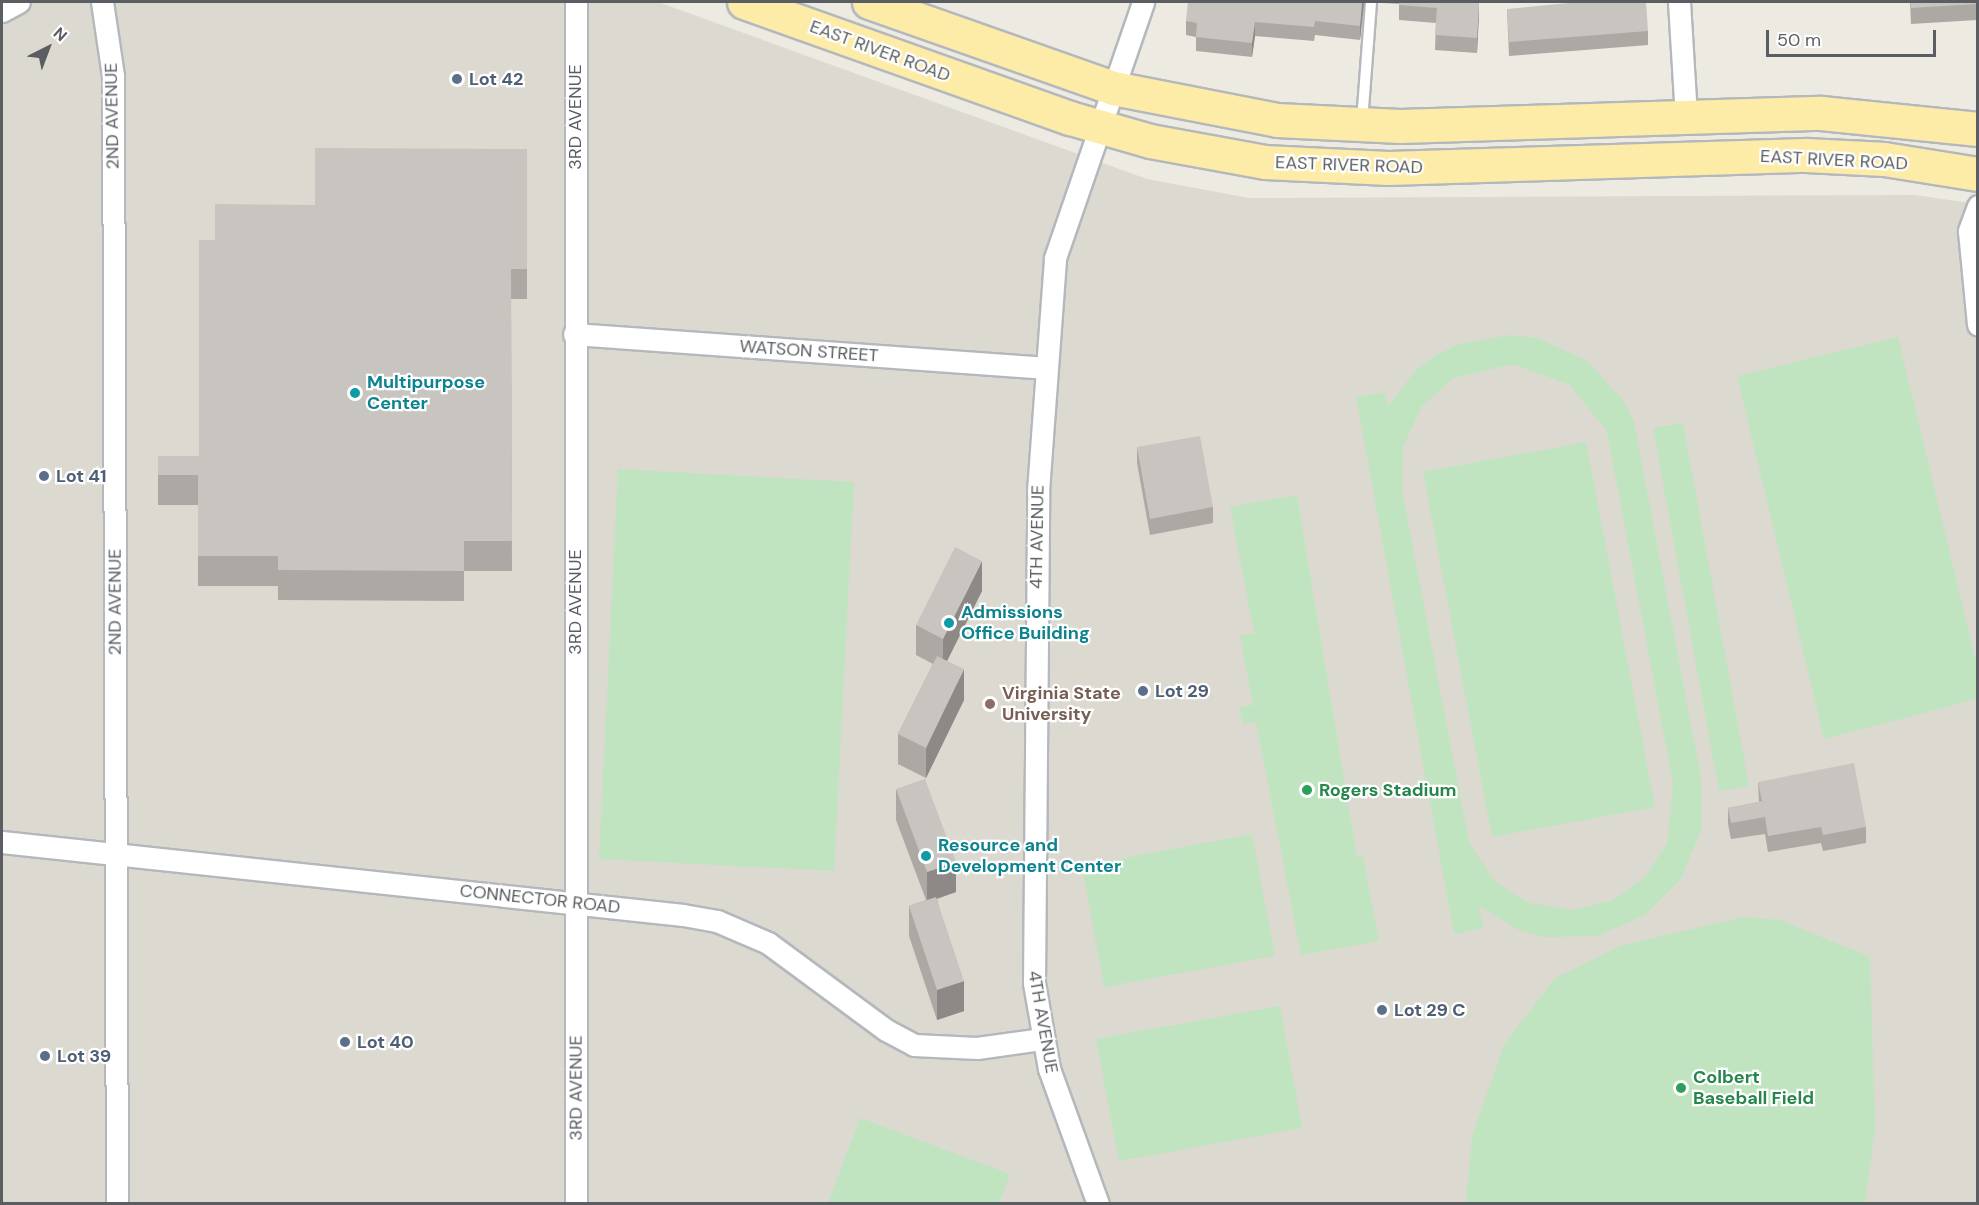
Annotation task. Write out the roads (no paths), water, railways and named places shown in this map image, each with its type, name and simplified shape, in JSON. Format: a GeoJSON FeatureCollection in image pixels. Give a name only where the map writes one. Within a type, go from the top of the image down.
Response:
{"type":"FeatureCollection","features":[{"type":"Feature","properties":{"kind":"main road","name":"EAST RIVER ROAD"},"geometry":{"type":"LineString","coordinates":[[744,2],[1101,127],[1211,154],[1338,168],[1806,155],[1884,159],[1977,174]]}},
{"type":"Feature","properties":{"kind":"main road"},"geometry":{"type":"LineString","coordinates":[[869,2],[1113,88],[1251,117],[1362,125],[1686,115],[1865,115],[1977,129]]}},
{"type":"Feature","properties":{"kind":"street"},"geometry":{"type":"LineString","coordinates":[[2,11],[19,2]]}},
{"type":"Feature","properties":{"kind":"street","name":"2ND AVENUE"},"geometry":{"type":"LineString","coordinates":[[102,2],[113,76],[117,1203]]}},
{"type":"Feature","properties":{"kind":"street","name":"3RD AVENUE"},"geometry":{"type":"LineString","coordinates":[[576,2],[574,334],[576,1203]]}},
{"type":"Feature","properties":{"kind":"street","name":"4TH AVENUE"},"geometry":{"type":"LineString","coordinates":[[1098,1203],[1070,1139],[1042,1039],[1032,960],[1044,368],[1055,258],[1143,2]]}},
{"type":"Feature","properties":{"kind":"street"},"geometry":{"type":"LineString","coordinates":[[1678,2],[1686,115]]}},
{"type":"Feature","properties":{"kind":"street"},"geometry":{"type":"LineString","coordinates":[[1977,206],[1969,231],[1977,325]]}},
{"type":"Feature","properties":{"kind":"street","name":"WATSON STREET"},"geometry":{"type":"LineString","coordinates":[[574,334],[1044,368]]}},
{"type":"Feature","properties":{"kind":"street","name":"CONNECTOR ROAD"},"geometry":{"type":"LineString","coordinates":[[2,842],[683,915],[741,930],[792,958],[886,1030],[914,1045],[977,1048],[1042,1039]]}},
{"type":"Feature","properties":{"kind":"lane"},"geometry":{"type":"LineString","coordinates":[[1362,125],[1371,2]]}},
{"type":"Feature","properties":{"kind":"place","name":"Lot 42"},"geometry":{"type":"Point","coordinates":[457,79]}},
{"type":"Feature","properties":{"kind":"place","name":"Multipurpose Center"},"geometry":{"type":"Point","coordinates":[355,393]}},
{"type":"Feature","properties":{"kind":"place","name":"Lot 41"},"geometry":{"type":"Point","coordinates":[44,476]}},
{"type":"Feature","properties":{"kind":"place","name":"Admissions Office Building"},"geometry":{"type":"Point","coordinates":[949,623]}},
{"type":"Feature","properties":{"kind":"place","name":"Lot 29"},"geometry":{"type":"Point","coordinates":[1143,691]}},
{"type":"Feature","properties":{"kind":"place","name":"Virginia State University"},"geometry":{"type":"Point","coordinates":[990,704]}},
{"type":"Feature","properties":{"kind":"place","name":"Rogers Stadium"},"geometry":{"type":"Point","coordinates":[1307,790]}},
{"type":"Feature","properties":{"kind":"place","name":"Resource and Development Center"},"geometry":{"type":"Point","coordinates":[926,856]}},
{"type":"Feature","properties":{"kind":"place","name":"Lot 29 C"},"geometry":{"type":"Point","coordinates":[1382,1010]}},
{"type":"Feature","properties":{"kind":"place","name":"Lot 40"},"geometry":{"type":"Point","coordinates":[345,1042]}},
{"type":"Feature","properties":{"kind":"place","name":"Lot 39"},"geometry":{"type":"Point","coordinates":[45,1056]}},
{"type":"Feature","properties":{"kind":"place","name":"Colbert Baseball Field"},"geometry":{"type":"Point","coordinates":[1681,1088]}}]}
